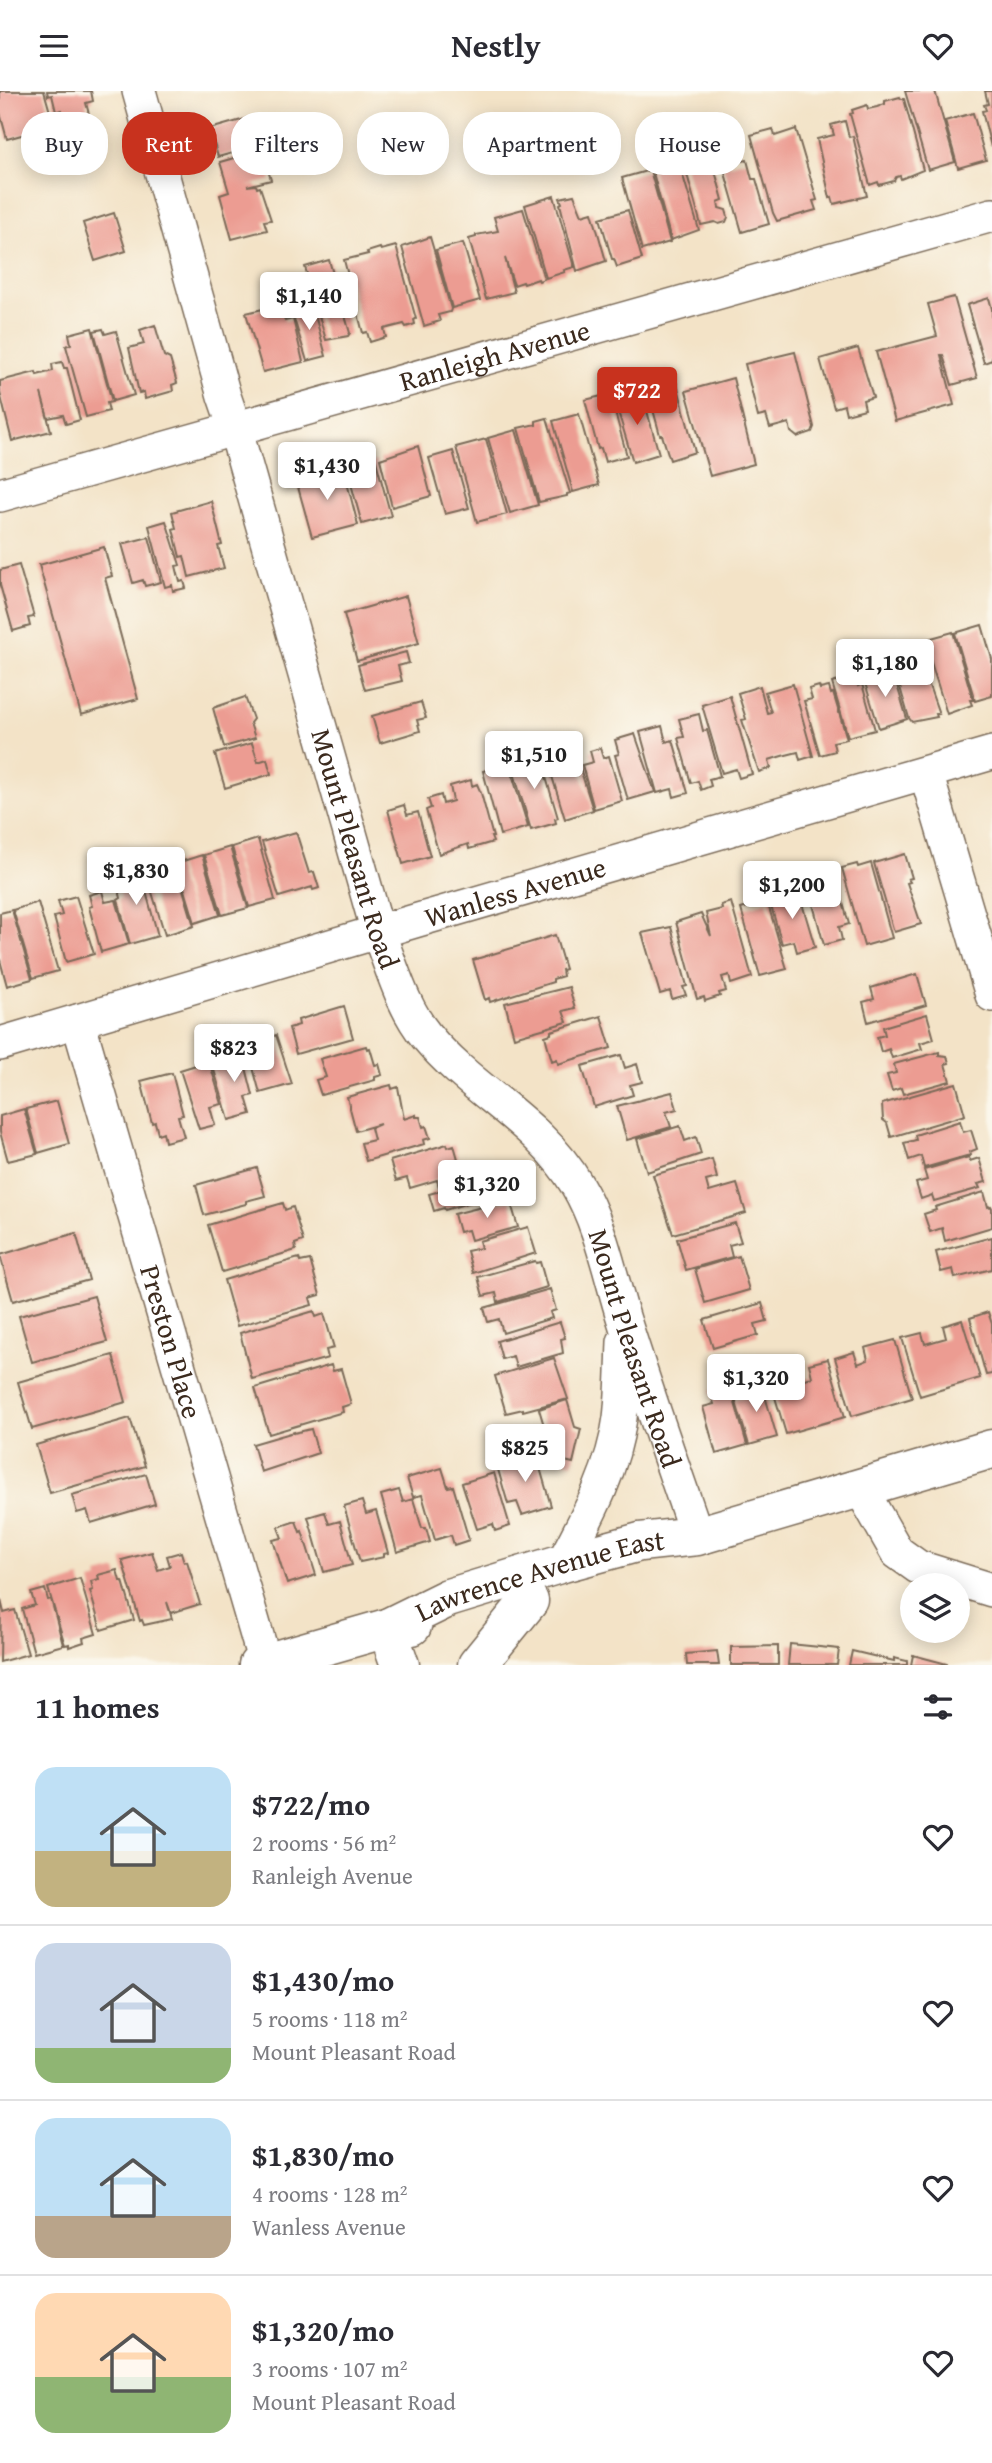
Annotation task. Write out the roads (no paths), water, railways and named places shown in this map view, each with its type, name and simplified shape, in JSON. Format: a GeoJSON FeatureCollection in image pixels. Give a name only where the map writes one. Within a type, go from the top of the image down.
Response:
{"type":"FeatureCollection","features":[{"type":"Feature","properties":{"kind":"main road","name":"Lawrence Avenue East"},"geometry":{"type":"LineString","coordinates":[[262,1664],[387,1628],[448,1598],[563,1563],[640,1542],[697,1536],[992,1449]]}},
{"type":"Feature","properties":{"kind":"main road","name":"Lawrence Avenue East"},"geometry":{"type":"LineString","coordinates":[[387,1628],[453,1622],[529,1601],[642,1565],[697,1536]]}},
{"type":"Feature","properties":{"kind":"main road"},"geometry":{"type":"LineString","coordinates":[[477,1665],[529,1601]]}},
{"type":"Feature","properties":{"kind":"main road"},"geometry":{"type":"LineString","coordinates":[[387,1628],[400,1665]]}},
{"type":"Feature","properties":{"kind":"street","name":"Mount Pleasant Road"},"geometry":{"type":"LineString","coordinates":[[139,91],[378,932],[407,1006],[427,1037],[473,1081],[531,1128],[577,1185],[593,1221],[624,1322],[697,1536]]}},
{"type":"Feature","properties":{"kind":"street","name":"Ranleigh Avenue"},"geometry":{"type":"LineString","coordinates":[[0,495],[992,215]]}},
{"type":"Feature","properties":{"kind":"street","name":"Wanless Avenue"},"geometry":{"type":"LineString","coordinates":[[0,1044],[992,754]]}},
{"type":"Feature","properties":{"kind":"street"},"geometry":{"type":"LineString","coordinates":[[926,773],[992,995]]}},
{"type":"Feature","properties":{"kind":"street","name":"Preston Place"},"geometry":{"type":"LineString","coordinates":[[78,1021],[262,1664]]}},
{"type":"Feature","properties":{"kind":"street"},"geometry":{"type":"LineString","coordinates":[[563,1563],[589,1515],[611,1459],[621,1415],[624,1322]]}},
{"type":"Feature","properties":{"kind":"street"},"geometry":{"type":"LineString","coordinates":[[861,1489],[897,1552],[918,1567],[992,1590]]}}]}
